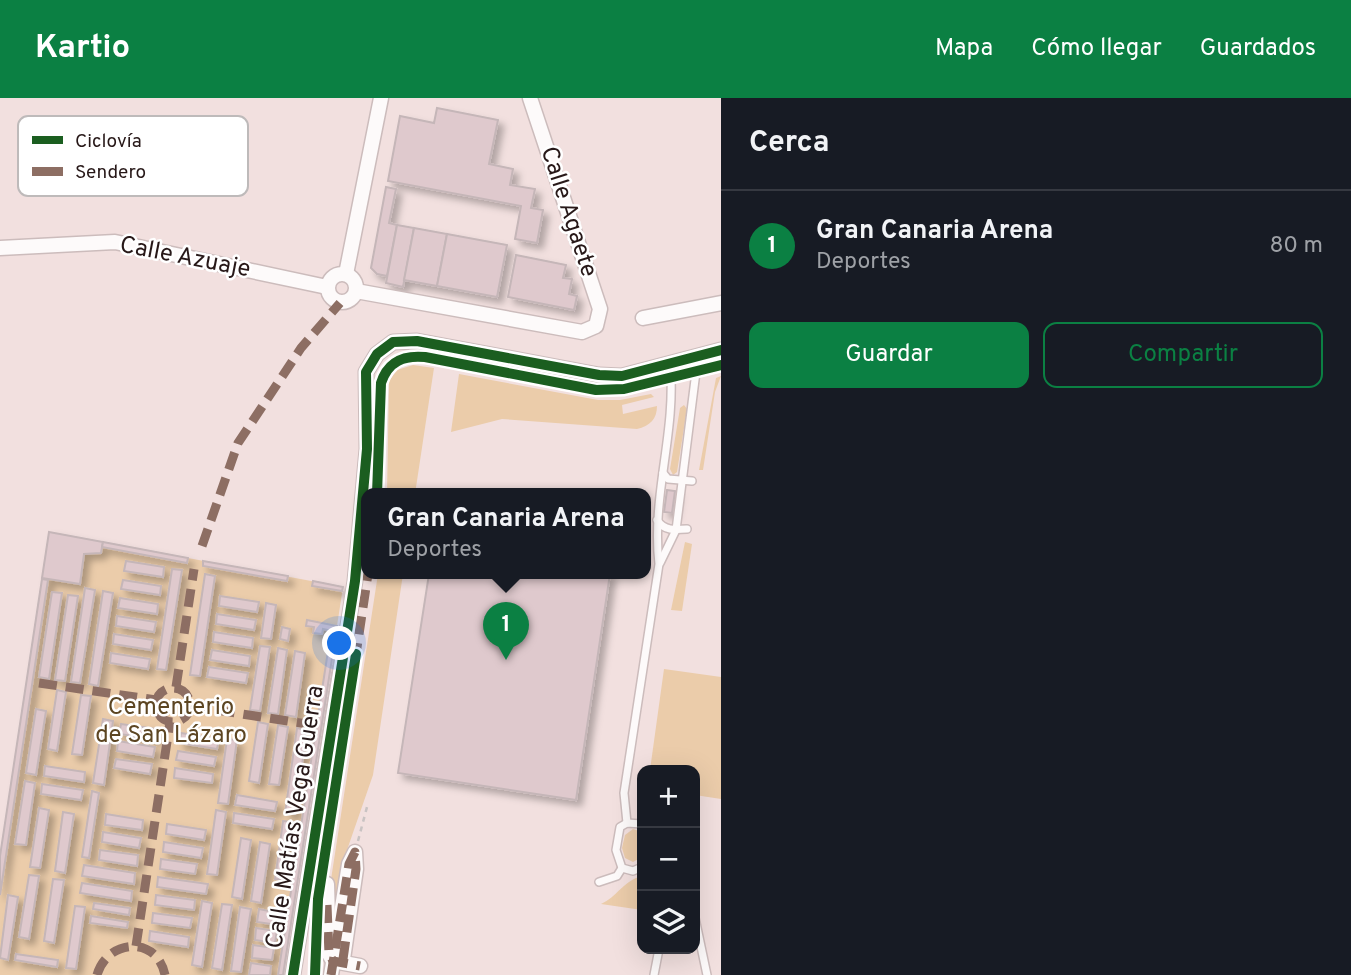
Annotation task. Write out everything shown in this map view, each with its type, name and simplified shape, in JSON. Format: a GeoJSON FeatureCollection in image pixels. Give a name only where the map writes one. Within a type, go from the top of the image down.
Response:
{"type":"FeatureCollection","features":[{"type":"Feature","properties":{"kind":"street"},"geometry":{"type":"LineString","coordinates":[[346,274],[381,98]]}},
{"type":"Feature","properties":{"kind":"street","name":"Calle Agaete"},"geometry":{"type":"LineString","coordinates":[[356,290],[582,332],[596,326],[600,309],[527,99]]}},
{"type":"Feature","properties":{"kind":"street","name":"Calle Azuaje"},"geometry":{"type":"LineString","coordinates":[[0,248],[115,242],[327,287]]}},
{"type":"Feature","properties":{"kind":"street"},"geometry":{"type":"LineString","coordinates":[[346,274],[353,279],[356,290],[352,299],[340,303],[332,299],[327,287],[332,278],[346,274]]}},
{"type":"Feature","properties":{"kind":"street"},"geometry":{"type":"LineString","coordinates":[[643,318],[721,303]]}},
{"type":"Feature","properties":{"kind":"street","name":"Calle Matías Vega Guerra"},"geometry":{"type":"LineString","coordinates":[[363,488],[366,372],[376,354],[393,342],[417,341],[599,375],[622,376],[721,350]]}},
{"type":"Feature","properties":{"kind":"street","name":"Calle Matías Vega Guerra"},"geometry":{"type":"LineString","coordinates":[[293,975],[355,581],[361,515]]}},
{"type":"Feature","properties":{"kind":"street"},"geometry":{"type":"LineString","coordinates":[[335,965],[349,864],[355,852]]}},
{"type":"Feature","properties":{"kind":"street"},"geometry":{"type":"LineString","coordinates":[[327,884],[328,954],[335,965]]}},
{"type":"Feature","properties":{"kind":"street"},"geometry":{"type":"LineString","coordinates":[[335,965],[360,966]]}},
{"type":"Feature","properties":{"kind":"lane"},"geometry":{"type":"LineString","coordinates":[[659,564],[676,530],[698,356]]}},
{"type":"Feature","properties":{"kind":"lane"},"geometry":{"type":"LineString","coordinates":[[627,823],[624,793],[659,564],[656,519],[672,406],[670,363]]}},
{"type":"Feature","properties":{"kind":"lane"},"geometry":{"type":"LineString","coordinates":[[663,473],[668,479],[692,481]]}},
{"type":"Feature","properties":{"kind":"lane"},"geometry":{"type":"LineString","coordinates":[[656,519],[661,526],[676,530],[687,529]]}},
{"type":"Feature","properties":{"kind":"lane"},"geometry":{"type":"LineString","coordinates":[[637,824],[627,823],[620,827],[616,837],[617,860],[622,868],[637,869]]}},
{"type":"Feature","properties":{"kind":"lane"},"geometry":{"type":"LineString","coordinates":[[599,882],[617,876],[622,868]]}},
{"type":"Feature","properties":{"kind":"lane"},"geometry":{"type":"LineString","coordinates":[[700,942],[707,975]]}},
{"type":"Feature","properties":{"kind":"lane"},"geometry":{"type":"LineString","coordinates":[[654,975],[658,954]]}},
{"type":"Feature","properties":{"kind":"path"},"geometry":{"type":"LineString","coordinates":[[355,852],[367,807]]}},
{"type":"Feature","properties":{"kind":"green space"},"geometry":{"type":"Polygon","coordinates":[[[413,365],[434,368],[416,488],[387,488],[389,381],[397,370],[413,365]]]}},
{"type":"Feature","properties":{"kind":"green space"},"geometry":{"type":"Polygon","coordinates":[[[459,374],[598,400],[620,400],[651,394],[654,397],[622,405],[623,414],[657,406],[657,411],[652,421],[637,429],[502,419],[451,432],[459,374]]]}},
{"type":"Feature","properties":{"kind":"green space"},"geometry":{"type":"Polygon","coordinates":[[[721,376],[715,392],[703,470],[699,470],[716,378],[721,376]]]}},
{"type":"Feature","properties":{"kind":"green space"},"geometry":{"type":"Polygon","coordinates":[[[684,405],[687,409],[677,472],[673,475],[670,469],[680,408],[684,405]]]}},
{"type":"Feature","properties":{"kind":"green space","name":"Cementerio de San Lázaro"},"geometry":{"type":"Polygon","coordinates":[[[49,532],[343,587],[283,975],[0,975],[0,857],[49,532]]]}},
{"type":"Feature","properties":{"kind":"green space"},"geometry":{"type":"Polygon","coordinates":[[[685,542],[692,544],[682,611],[671,610],[685,542]]]}},
{"type":"Feature","properties":{"kind":"green space"},"geometry":{"type":"Polygon","coordinates":[[[377,579],[402,579],[373,775],[347,850],[335,934],[330,886],[377,579]]]}},
{"type":"Feature","properties":{"kind":"green space"},"geometry":{"type":"Polygon","coordinates":[[[664,669],[721,677],[721,799],[700,796],[700,765],[651,765],[664,669]]]}},
{"type":"Feature","properties":{"kind":"green space"},"geometry":{"type":"Polygon","coordinates":[[[633,829],[637,830],[637,860],[633,862],[625,858],[622,848],[625,835],[633,829]]]}},
{"type":"Feature","properties":{"kind":"green space"},"geometry":{"type":"Polygon","coordinates":[[[635,878],[637,909],[601,904],[630,881],[635,878]]]}},
{"type":"Feature","properties":{"kind":"building"},"geometry":{"type":"Polygon","coordinates":[[[437,108],[498,120],[489,164],[513,169],[510,185],[535,189],[531,208],[543,210],[537,243],[515,239],[521,206],[388,181],[400,116],[434,123],[437,108]]]}},
{"type":"Feature","properties":{"kind":"building"},"geometry":{"type":"Polygon","coordinates":[[[386,187],[396,189],[389,223],[397,225],[387,276],[377,274],[371,268],[386,187]]]}},
{"type":"Feature","properties":{"kind":"building"},"geometry":{"type":"Polygon","coordinates":[[[397,225],[414,228],[403,287],[386,283],[397,225]]]}},
{"type":"Feature","properties":{"kind":"building"},"geometry":{"type":"Polygon","coordinates":[[[414,228],[447,234],[437,286],[404,280],[414,228]]]}},
{"type":"Feature","properties":{"kind":"building"},"geometry":{"type":"Polygon","coordinates":[[[447,234],[507,245],[497,297],[437,286],[447,234]]]}},
{"type":"Feature","properties":{"kind":"building"},"geometry":{"type":"Polygon","coordinates":[[[516,255],[566,265],[563,278],[572,279],[569,294],[577,296],[574,310],[508,297],[516,255]]]}},
{"type":"Feature","properties":{"kind":"building"},"geometry":{"type":"Polygon","coordinates":[[[667,490],[675,491],[672,513],[664,512],[667,490]]]}},
{"type":"Feature","properties":{"kind":"building"},"geometry":{"type":"Polygon","coordinates":[[[49,532],[103,542],[101,553],[84,554],[80,584],[42,578],[49,532]]]}},
{"type":"Feature","properties":{"kind":"building"},"geometry":{"type":"Polygon","coordinates":[[[103,542],[188,558],[187,563],[102,547],[103,542]]]}},
{"type":"Feature","properties":{"kind":"building"},"geometry":{"type":"Polygon","coordinates":[[[126,561],[164,567],[163,577],[124,571],[126,561]]]}},
{"type":"Feature","properties":{"kind":"building"},"geometry":{"type":"Polygon","coordinates":[[[203,561],[288,576],[287,581],[203,566],[203,561]]]}},
{"type":"Feature","properties":{"kind":"building"},"geometry":{"type":"Polygon","coordinates":[[[172,569],[182,570],[166,670],[157,669],[172,569]]]}},
{"type":"Feature","properties":{"kind":"building"},"geometry":{"type":"Polygon","coordinates":[[[205,574],[215,576],[200,676],[190,675],[205,574]]]}},
{"type":"Feature","properties":{"kind":"building"},"geometry":{"type":"Polygon","coordinates":[[[42,579],[48,580],[0,895],[0,856],[42,579]]]}},
{"type":"Feature","properties":{"kind":"building"},"geometry":{"type":"Polygon","coordinates":[[[428,579],[609,579],[576,800],[398,773],[428,579]]]}},
{"type":"Feature","properties":{"kind":"building"},"geometry":{"type":"Polygon","coordinates":[[[123,580],[161,586],[160,595],[121,589],[123,580]]]}},
{"type":"Feature","properties":{"kind":"building"},"geometry":{"type":"Polygon","coordinates":[[[313,581],[343,587],[342,591],[312,586],[313,581]]]}},
{"type":"Feature","properties":{"kind":"building"},"geometry":{"type":"Polygon","coordinates":[[[85,588],[95,590],[80,683],[71,682],[85,588]]]}},
{"type":"Feature","properties":{"kind":"building"},"geometry":{"type":"Polygon","coordinates":[[[103,591],[113,593],[98,686],[89,684],[103,591]]]}},
{"type":"Feature","properties":{"kind":"building"},"geometry":{"type":"Polygon","coordinates":[[[52,592],[62,593],[49,679],[39,677],[52,592]]]}},
{"type":"Feature","properties":{"kind":"building"},"geometry":{"type":"Polygon","coordinates":[[[68,595],[78,596],[65,681],[55,680],[68,595]]]}},
{"type":"Feature","properties":{"kind":"building"},"geometry":{"type":"Polygon","coordinates":[[[220,596],[259,602],[257,612],[219,606],[220,596]]]}},
{"type":"Feature","properties":{"kind":"building"},"geometry":{"type":"Polygon","coordinates":[[[120,598],[158,604],[157,614],[118,608],[120,598]]]}},
{"type":"Feature","properties":{"kind":"building"},"geometry":{"type":"Polygon","coordinates":[[[266,603],[276,605],[271,639],[261,638],[266,603]]]}},
{"type":"Feature","properties":{"kind":"building"},"geometry":{"type":"Polygon","coordinates":[[[217,614],[256,620],[254,630],[216,624],[217,614]]]}},
{"type":"Feature","properties":{"kind":"building"},"geometry":{"type":"Polygon","coordinates":[[[117,616],[156,622],[154,632],[116,626],[117,616]]]}},
{"type":"Feature","properties":{"kind":"building"},"geometry":{"type":"Polygon","coordinates":[[[307,620],[337,626],[336,632],[323,629],[322,634],[313,633],[314,627],[306,626],[307,620]]]}},
{"type":"Feature","properties":{"kind":"building"},"geometry":{"type":"Polygon","coordinates":[[[282,627],[290,629],[288,641],[280,639],[282,627]]]}},
{"type":"Feature","properties":{"kind":"building"},"geometry":{"type":"Polygon","coordinates":[[[214,632],[253,638],[252,648],[213,642],[214,632]]]}},
{"type":"Feature","properties":{"kind":"building"},"geometry":{"type":"Polygon","coordinates":[[[114,634],[153,640],[151,650],[113,644],[114,634]]]}},
{"type":"Feature","properties":{"kind":"building"},"geometry":{"type":"Polygon","coordinates":[[[260,646],[270,647],[260,711],[250,710],[260,646]]]}},
{"type":"Feature","properties":{"kind":"building"},"geometry":{"type":"Polygon","coordinates":[[[278,648],[287,650],[278,714],[268,713],[278,648]]]}},
{"type":"Feature","properties":{"kind":"building"},"geometry":{"type":"Polygon","coordinates":[[[212,650],[250,656],[249,666],[210,660],[212,650]]]}},
{"type":"Feature","properties":{"kind":"building"},"geometry":{"type":"Polygon","coordinates":[[[295,651],[305,653],[296,717],[285,715],[295,651]]]}},
{"type":"Feature","properties":{"kind":"building"},"geometry":{"type":"Polygon","coordinates":[[[328,651],[333,652],[283,975],[278,975],[328,651]]]}},
{"type":"Feature","properties":{"kind":"building"},"geometry":{"type":"Polygon","coordinates":[[[111,653],[150,659],[148,669],[110,663],[111,653]]]}},
{"type":"Feature","properties":{"kind":"building"},"geometry":{"type":"Polygon","coordinates":[[[209,667],[248,673],[246,683],[207,677],[209,667]]]}},
{"type":"Feature","properties":{"kind":"building"},"geometry":{"type":"Polygon","coordinates":[[[57,690],[66,692],[57,751],[48,749],[57,690]]]}},
{"type":"Feature","properties":{"kind":"building"},"geometry":{"type":"Polygon","coordinates":[[[81,695],[91,696],[82,755],[72,754],[81,695]]]}},
{"type":"Feature","properties":{"kind":"building"},"geometry":{"type":"Polygon","coordinates":[[[36,709],[46,711],[36,775],[26,773],[36,709]]]}},
{"type":"Feature","properties":{"kind":"building"},"geometry":{"type":"Polygon","coordinates":[[[103,719],[113,721],[104,785],[93,783],[103,719]]]}},
{"type":"Feature","properties":{"kind":"building"},"geometry":{"type":"Polygon","coordinates":[[[258,722],[268,724],[259,783],[249,781],[258,722]]]}},
{"type":"Feature","properties":{"kind":"building"},"geometry":{"type":"Polygon","coordinates":[[[121,724],[157,729],[156,739],[119,734],[121,724]]]}},
{"type":"Feature","properties":{"kind":"building"},"geometry":{"type":"Polygon","coordinates":[[[278,725],[288,727],[279,785],[269,784],[278,725]]]}},
{"type":"Feature","properties":{"kind":"building"},"geometry":{"type":"Polygon","coordinates":[[[297,728],[307,730],[295,814],[285,813],[297,728]]]}},
{"type":"Feature","properties":{"kind":"building"},"geometry":{"type":"Polygon","coordinates":[[[181,733],[219,739],[217,749],[179,743],[181,733]]]}},
{"type":"Feature","properties":{"kind":"building"},"geometry":{"type":"Polygon","coordinates":[[[227,739],[237,740],[228,804],[218,803],[227,739]]]}},
{"type":"Feature","properties":{"kind":"building"},"geometry":{"type":"Polygon","coordinates":[[[118,741],[155,747],[153,757],[117,751],[118,741]]]}},
{"type":"Feature","properties":{"kind":"building"},"geometry":{"type":"Polygon","coordinates":[[[178,751],[216,757],[214,766],[176,760],[178,751]]]}},
{"type":"Feature","properties":{"kind":"building"},"geometry":{"type":"Polygon","coordinates":[[[116,759],[152,764],[150,774],[114,768],[116,759]]]}},
{"type":"Feature","properties":{"kind":"building"},"geometry":{"type":"Polygon","coordinates":[[[45,766],[85,772],[84,782],[44,776],[45,766]]]}},
{"type":"Feature","properties":{"kind":"building"},"geometry":{"type":"Polygon","coordinates":[[[175,768],[213,774],[212,783],[174,778],[175,768]]]}},
{"type":"Feature","properties":{"kind":"building"},"geometry":{"type":"Polygon","coordinates":[[[25,781],[35,783],[26,845],[15,844],[25,781]]]}},
{"type":"Feature","properties":{"kind":"building"},"geometry":{"type":"Polygon","coordinates":[[[42,784],[83,790],[81,800],[41,794],[42,784]]]}},
{"type":"Feature","properties":{"kind":"building"},"geometry":{"type":"Polygon","coordinates":[[[92,791],[99,793],[89,858],[82,857],[92,791]]]}},
{"type":"Feature","properties":{"kind":"building"},"geometry":{"type":"Polygon","coordinates":[[[237,795],[277,802],[275,811],[235,805],[237,795]]]}},
{"type":"Feature","properties":{"kind":"building"},"geometry":{"type":"Polygon","coordinates":[[[39,808],[49,810],[40,868],[30,867],[39,808]]]}},
{"type":"Feature","properties":{"kind":"building"},"geometry":{"type":"Polygon","coordinates":[[[216,810],[226,812],[217,875],[207,874],[216,810]]]}},
{"type":"Feature","properties":{"kind":"building"},"geometry":{"type":"Polygon","coordinates":[[[63,812],[74,814],[65,873],[55,871],[63,812]]]}},
{"type":"Feature","properties":{"kind":"building"},"geometry":{"type":"Polygon","coordinates":[[[234,813],[274,819],[272,829],[233,823],[234,813]]]}},
{"type":"Feature","properties":{"kind":"building"},"geometry":{"type":"Polygon","coordinates":[[[106,814],[143,820],[142,830],[105,825],[106,814]]]}},
{"type":"Feature","properties":{"kind":"building"},"geometry":{"type":"Polygon","coordinates":[[[283,821],[293,822],[285,880],[275,879],[283,821]]]}},
{"type":"Feature","properties":{"kind":"building"},"geometry":{"type":"Polygon","coordinates":[[[167,824],[206,830],[204,840],[166,834],[167,824]]]}},
{"type":"Feature","properties":{"kind":"building"},"geometry":{"type":"Polygon","coordinates":[[[103,832],[141,838],[139,848],[102,842],[103,832]]]}},
{"type":"Feature","properties":{"kind":"building"},"geometry":{"type":"Polygon","coordinates":[[[241,838],[251,840],[242,899],[232,897],[241,838]]]}},
{"type":"Feature","properties":{"kind":"building"},"geometry":{"type":"Polygon","coordinates":[[[164,842],[203,848],[201,858],[163,852],[164,842]]]}},
{"type":"Feature","properties":{"kind":"building"},"geometry":{"type":"Polygon","coordinates":[[[260,842],[270,844],[261,903],[251,901],[260,842]]]}},
{"type":"Feature","properties":{"kind":"building"},"geometry":{"type":"Polygon","coordinates":[[[100,850],[138,855],[137,866],[99,860],[100,850]]]}},
{"type":"Feature","properties":{"kind":"building"},"geometry":{"type":"Polygon","coordinates":[[[161,859],[197,864],[195,874],[160,869],[161,859]]]}},
{"type":"Feature","properties":{"kind":"building"},"geometry":{"type":"Polygon","coordinates":[[[84,865],[135,873],[134,884],[82,876],[84,865]]]}},
{"type":"Feature","properties":{"kind":"building"},"geometry":{"type":"Polygon","coordinates":[[[29,875],[39,876],[29,939],[19,937],[29,875]]]}},
{"type":"Feature","properties":{"kind":"building"},"geometry":{"type":"Polygon","coordinates":[[[158,877],[208,884],[206,894],[157,887],[158,877]]]}},
{"type":"Feature","properties":{"kind":"building"},"geometry":{"type":"Polygon","coordinates":[[[53,879],[64,880],[54,943],[44,941],[53,879]]]}},
{"type":"Feature","properties":{"kind":"building"},"geometry":{"type":"Polygon","coordinates":[[[82,883],[132,891],[131,901],[80,893],[82,883]]]}},
{"type":"Feature","properties":{"kind":"building"},"geometry":{"type":"Polygon","coordinates":[[[8,895],[18,897],[8,960],[0,958],[8,895]]]}},
{"type":"Feature","properties":{"kind":"building"},"geometry":{"type":"Polygon","coordinates":[[[156,895],[195,900],[194,910],[155,905],[156,895]]]}},
{"type":"Feature","properties":{"kind":"building"},"geometry":{"type":"Polygon","coordinates":[[[202,901],[212,903],[202,967],[192,965],[202,901]]]}},
{"type":"Feature","properties":{"kind":"building"},"geometry":{"type":"Polygon","coordinates":[[[94,903],[130,908],[129,915],[93,909],[94,903]]]}},
{"type":"Feature","properties":{"kind":"building"},"geometry":{"type":"Polygon","coordinates":[[[222,904],[232,905],[222,970],[212,968],[222,904]]]}},
{"type":"Feature","properties":{"kind":"building"},"geometry":{"type":"Polygon","coordinates":[[[75,906],[85,907],[76,969],[66,968],[75,906]]]}},
{"type":"Feature","properties":{"kind":"building"},"geometry":{"type":"Polygon","coordinates":[[[240,907],[251,909],[241,972],[231,971],[240,907]]]}},
{"type":"Feature","properties":{"kind":"building"},"geometry":{"type":"Polygon","coordinates":[[[259,909],[279,913],[278,925],[257,922],[259,909]]]}},
{"type":"Feature","properties":{"kind":"building"},"geometry":{"type":"Polygon","coordinates":[[[153,913],[192,918],[190,928],[152,923],[153,913]]]}},
{"type":"Feature","properties":{"kind":"building"},"geometry":{"type":"Polygon","coordinates":[[[91,916],[128,922],[127,928],[90,923],[91,916]]]}},
{"type":"Feature","properties":{"kind":"building"},"geometry":{"type":"Polygon","coordinates":[[[256,928],[277,931],[275,943],[255,940],[256,928]]]}},
{"type":"Feature","properties":{"kind":"building"},"geometry":{"type":"Polygon","coordinates":[[[150,931],[189,937],[188,947],[149,941],[150,931]]]}},
{"type":"Feature","properties":{"kind":"building"},"geometry":{"type":"Polygon","coordinates":[[[253,945],[274,948],[272,960],[252,958],[253,945]]]}},
{"type":"Feature","properties":{"kind":"building"},"geometry":{"type":"Polygon","coordinates":[[[16,954],[58,960],[57,967],[15,960],[16,954]]]}},
{"type":"Feature","properties":{"kind":"building"},"geometry":{"type":"Polygon","coordinates":[[[251,963],[271,966],[270,975],[249,975],[251,963]]]}},
{"type":"Feature","properties":{"kind":"marked path"},"geometry":{"type":"LineString","coordinates":[[202,546],[238,443],[301,348],[340,303]]}},
{"type":"Feature","properties":{"kind":"marked path"},"geometry":{"type":"LineString","coordinates":[[176,687],[194,569]]}},
{"type":"Feature","properties":{"kind":"marked path"},"geometry":{"type":"LineString","coordinates":[[355,661],[367,579]]}},
{"type":"Feature","properties":{"kind":"marked path"},"geometry":{"type":"LineString","coordinates":[[39,683],[156,700]]}},
{"type":"Feature","properties":{"kind":"marked path"},"geometry":{"type":"LineString","coordinates":[[173,688],[185,693],[190,705],[185,717],[173,722],[161,717],[156,705],[161,693],[173,688]]}},
{"type":"Feature","properties":{"kind":"marked path"},"geometry":{"type":"LineString","coordinates":[[190,706],[307,724]]}},
{"type":"Feature","properties":{"kind":"marked path"},"geometry":{"type":"LineString","coordinates":[[136,946],[170,722]]}},
{"type":"Feature","properties":{"kind":"marked path"},"geometry":{"type":"LineString","coordinates":[[331,975],[349,864],[355,852],[356,869],[343,959]]}},
{"type":"Feature","properties":{"kind":"marked path"},"geometry":{"type":"LineString","coordinates":[[327,905],[329,954],[333,961],[360,966]]}},
{"type":"Feature","properties":{"kind":"marked path"},"geometry":{"type":"LineString","coordinates":[[97,975],[102,963],[111,954],[132,946],[152,953],[160,962],[165,975]]}},
{"type":"Feature","properties":{"kind":"cycle path"},"geometry":{"type":"LineString","coordinates":[[363,488],[367,449],[366,372],[377,354],[393,342],[417,341],[599,375],[622,376],[721,350]]}},
{"type":"Feature","properties":{"kind":"cycle path"},"geometry":{"type":"LineString","coordinates":[[377,488],[381,383],[388,369],[398,361],[410,357],[425,357],[596,390],[624,389],[721,365]]}},
{"type":"Feature","properties":{"kind":"cycle path"},"geometry":{"type":"LineString","coordinates":[[293,975],[355,581],[361,515]]}},
{"type":"Feature","properties":{"kind":"cycle path"},"geometry":{"type":"LineString","coordinates":[[315,975],[318,899],[356,654]]}},
{"type":"Feature","properties":{"kind":"place","name":"Gran Canaria Arena"},"geometry":{"type":"Point","coordinates":[506,660]}}]}
